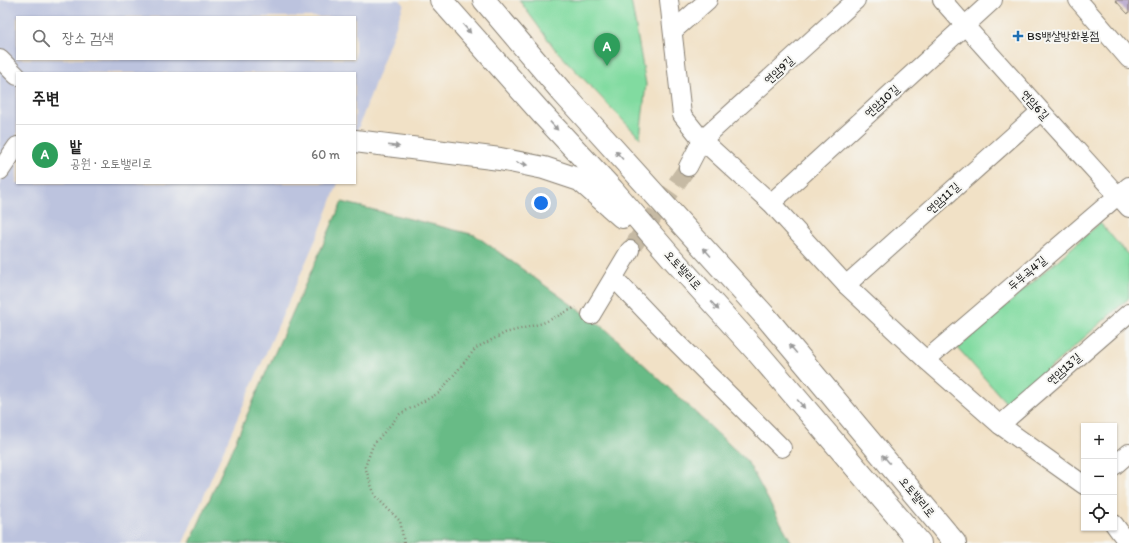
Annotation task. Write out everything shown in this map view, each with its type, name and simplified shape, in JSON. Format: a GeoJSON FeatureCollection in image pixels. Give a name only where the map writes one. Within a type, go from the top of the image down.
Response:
{"type":"FeatureCollection","features":[{"type":"Feature","properties":{"kind":"highway","name":"오토밸리로"},"geometry":{"type":"LineString","coordinates":[[441,0],[543,115],[614,190],[672,258],[758,353],[920,543]]}},
{"type":"Feature","properties":{"kind":"highway","name":"오토밸리로"},"geometry":{"type":"LineString","coordinates":[[484,0],[562,92],[766,317],[956,543]]}},
{"type":"Feature","properties":{"kind":"highway"},"geometry":{"type":"LineString","coordinates":[[503,0],[519,28],[562,92]]}},
{"type":"Feature","properties":{"kind":"highway"},"geometry":{"type":"LineString","coordinates":[[356,141],[500,159],[544,168],[580,180],[672,258]]}},
{"type":"Feature","properties":{"kind":"street"},"geometry":{"type":"LineString","coordinates":[[669,0],[682,115],[702,140],[771,203],[846,285],[926,360],[1000,425],[1081,484]]}},
{"type":"Feature","properties":{"kind":"street"},"geometry":{"type":"LineString","coordinates":[[673,31],[708,0]]}},
{"type":"Feature","properties":{"kind":"street","name":"연암9길"},"geometry":{"type":"LineString","coordinates":[[702,140],[856,0]]}},
{"type":"Feature","properties":{"kind":"street","name":"연암6길"},"geometry":{"type":"LineString","coordinates":[[942,0],[1040,111],[1126,197]]}},
{"type":"Feature","properties":{"kind":"street","name":"연암10길"},"geometry":{"type":"LineString","coordinates":[[771,203],[993,0]]}},
{"type":"Feature","properties":{"kind":"street"},"geometry":{"type":"LineString","coordinates":[[1078,0],[1129,59]]}},
{"type":"Feature","properties":{"kind":"street"},"geometry":{"type":"LineString","coordinates":[[1092,0],[1129,41]]}},
{"type":"Feature","properties":{"kind":"street"},"geometry":{"type":"LineString","coordinates":[[0,59],[16,75]]}},
{"type":"Feature","properties":{"kind":"street","name":"연암11길"},"geometry":{"type":"LineString","coordinates":[[846,285],[1040,111]]}},
{"type":"Feature","properties":{"kind":"street"},"geometry":{"type":"LineString","coordinates":[[688,167],[702,140]]}},
{"type":"Feature","properties":{"kind":"street"},"geometry":{"type":"LineString","coordinates":[[0,171],[16,147]]}},
{"type":"Feature","properties":{"kind":"street","name":"두부곡4길"},"geometry":{"type":"LineString","coordinates":[[926,360],[1126,197]]}},
{"type":"Feature","properties":{"kind":"street"},"geometry":{"type":"LineString","coordinates":[[591,315],[630,250]]}},
{"type":"Feature","properties":{"kind":"street"},"geometry":{"type":"LineString","coordinates":[[614,278],[782,448]]}},
{"type":"Feature","properties":{"kind":"street","name":"연암13길"},"geometry":{"type":"LineString","coordinates":[[1000,425],[1129,313]]}},
{"type":"Feature","properties":{"kind":"street"},"geometry":{"type":"LineString","coordinates":[[1117,463],[1129,453]]}},
{"type":"Feature","properties":{"kind":"street"},"geometry":{"type":"LineString","coordinates":[[1117,528],[1128,543]]}},
{"type":"Feature","properties":{"kind":"path"},"geometry":{"type":"LineString","coordinates":[[404,543],[400,521],[375,496],[365,467],[373,445],[400,414],[439,392],[476,348],[505,333],[543,323],[593,298],[602,297]]}},
{"type":"Feature","properties":{"kind":"shaded area"},"geometry":{"type":"Polygon","coordinates":[[[0,0],[400,0],[404,4],[356,134],[356,72],[16,72],[16,184],[338,184],[322,225],[183,543],[0,543],[0,0]]]}},
{"type":"Feature","properties":{"kind":"green space"},"geometry":{"type":"Polygon","coordinates":[[[519,0],[631,0],[646,84],[640,138],[555,49],[519,0]]]}},
{"type":"Feature","properties":{"kind":"green space"},"geometry":{"type":"Polygon","coordinates":[[[342,202],[475,235],[608,331],[747,461],[792,543],[190,543],[342,202]]]}},
{"type":"Feature","properties":{"kind":"green space"},"geometry":{"type":"Polygon","coordinates":[[[1100,223],[1129,256],[1129,298],[1008,405],[958,348],[1100,223]]]}},
{"type":"Feature","properties":{"kind":"building"},"geometry":{"type":"Polygon","coordinates":[[[1115,0],[1129,0],[1128,14],[1115,0]]]}},
{"type":"Feature","properties":{"kind":"tunnel"},"geometry":{"type":"LineString","coordinates":[[630,250],[688,167]]}},
{"type":"Feature","properties":{"kind":"place","name":"BS뱃살방화봉점"},"geometry":{"type":"Point","coordinates":[1018,36]}},
{"type":"Feature","properties":{"kind":"place","name":"밭"},"geometry":{"type":"Point","coordinates":[607,66]}}]}
